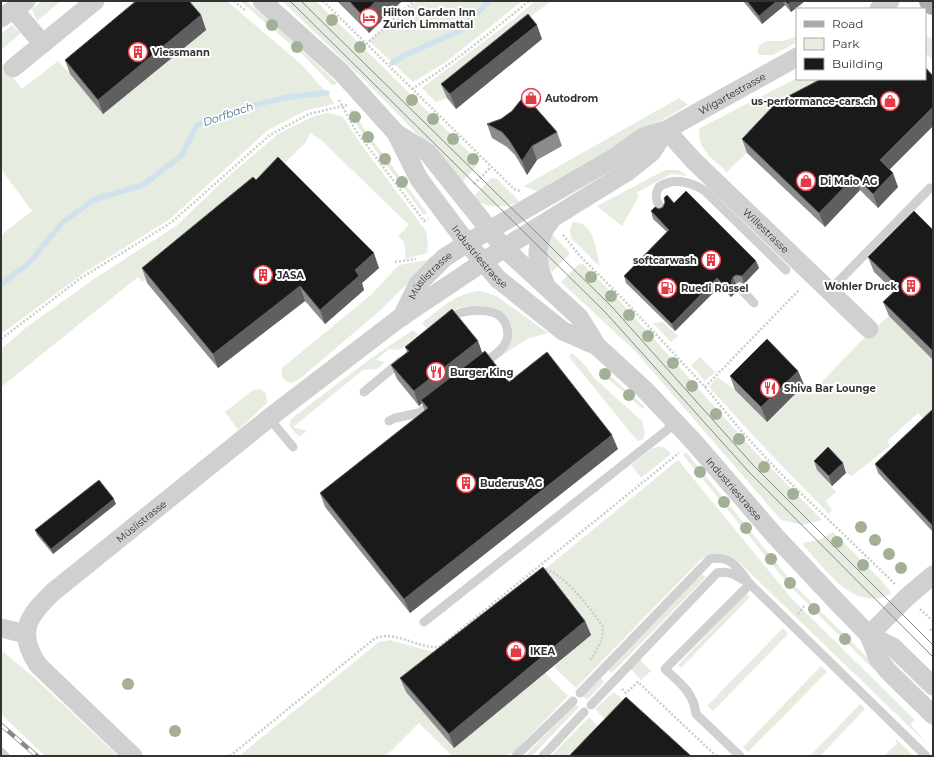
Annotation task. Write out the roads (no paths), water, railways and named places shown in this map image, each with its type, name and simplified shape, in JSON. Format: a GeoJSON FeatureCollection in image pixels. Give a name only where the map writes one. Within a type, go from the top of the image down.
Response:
{"type":"FeatureCollection","features":[{"type":"Feature","properties":{"kind":"main road"},"geometry":{"type":"LineString","coordinates":[[930,1],[933,4]]}},
{"type":"Feature","properties":{"kind":"street"},"geometry":{"type":"LineString","coordinates":[[13,68],[96,1]]}},
{"type":"Feature","properties":{"kind":"street","name":"Industriestrasse"},"geometry":{"type":"LineString","coordinates":[[262,1],[341,72],[396,133],[418,179],[467,243],[498,279],[563,331],[597,346]]}},
{"type":"Feature","properties":{"kind":"street"},"geometry":{"type":"LineString","coordinates":[[880,8],[890,1]]}},
{"type":"Feature","properties":{"kind":"street"},"geometry":{"type":"LineString","coordinates":[[14,10],[43,44]]}},
{"type":"Feature","properties":{"kind":"street","name":"Wigartestrasse"},"geometry":{"type":"LineString","coordinates":[[666,130],[796,58]]}},
{"type":"Feature","properties":{"kind":"street"},"geometry":{"type":"LineString","coordinates":[[504,248],[557,224],[652,152],[666,130]]}},
{"type":"Feature","properties":{"kind":"street"},"geometry":{"type":"LineString","coordinates":[[488,229],[614,158],[643,137],[666,130]]}},
{"type":"Feature","properties":{"kind":"street","name":"Willestrasse"},"geometry":{"type":"LineString","coordinates":[[666,130],[694,161],[869,329]]}},
{"type":"Feature","properties":{"kind":"street","name":"Industriestrasse"},"geometry":{"type":"LineString","coordinates":[[396,133],[428,153],[504,248],[579,317],[597,346],[646,391],[776,537],[869,635],[893,647],[933,686]]}},
{"type":"Feature","properties":{"kind":"street"},"geometry":{"type":"LineString","coordinates":[[547,289],[538,263],[537,246],[544,229],[557,224]]}},
{"type":"Feature","properties":{"kind":"street","name":"Müslistrasse"},"geometry":{"type":"LineString","coordinates":[[401,318],[418,284],[444,258],[488,229]]}},
{"type":"Feature","properties":{"kind":"street","name":"Müslistrasse"},"geometry":{"type":"LineString","coordinates":[[133,756],[38,665],[29,650],[26,634],[31,614],[53,592],[269,418],[401,318],[504,248]]}},
{"type":"Feature","properties":{"kind":"street"},"geometry":{"type":"LineString","coordinates":[[869,635],[907,597],[933,575]]}},
{"type":"Feature","properties":{"kind":"street"},"geometry":{"type":"LineString","coordinates":[[1,628],[26,634]]}},
{"type":"Feature","properties":{"kind":"street","name":"Industriestrasse"},"geometry":{"type":"LineString","coordinates":[[869,635],[878,658],[888,671],[933,716]]}},
{"type":"Feature","properties":{"kind":"lane"},"geometry":{"type":"LineString","coordinates":[[662,210],[656,201],[659,187],[669,182],[689,183],[697,186],[704,190],[786,270]]}},
{"type":"Feature","properties":{"kind":"lane"},"geometry":{"type":"LineString","coordinates":[[830,290],[930,188]]}},
{"type":"Feature","properties":{"kind":"lane"},"geometry":{"type":"LineString","coordinates":[[740,288],[754,303]]}},
{"type":"Feature","properties":{"kind":"lane"},"geometry":{"type":"LineString","coordinates":[[440,328],[463,312],[494,312],[502,319],[506,325],[508,334],[506,342],[502,348],[472,372]]}},
{"type":"Feature","properties":{"kind":"lane"},"geometry":{"type":"LineString","coordinates":[[364,392],[405,357]]}},
{"type":"Feature","properties":{"kind":"lane"},"geometry":{"type":"LineString","coordinates":[[389,421],[395,418],[419,413],[443,395]]}},
{"type":"Feature","properties":{"kind":"lane"},"geometry":{"type":"LineString","coordinates":[[269,418],[293,447]]}},
{"type":"Feature","properties":{"kind":"lane"},"geometry":{"type":"LineString","coordinates":[[424,622],[676,423]]}},
{"type":"Feature","properties":{"kind":"lane"},"geometry":{"type":"LineString","coordinates":[[580,693],[710,559],[720,557],[731,562],[738,568],[750,584],[926,756]]}},
{"type":"Feature","properties":{"kind":"lane"},"geometry":{"type":"LineString","coordinates":[[591,705],[717,573],[725,571],[733,573],[750,584]]}},
{"type":"Feature","properties":{"kind":"lane"},"geometry":{"type":"LineString","coordinates":[[740,756],[696,714],[695,703],[689,692],[665,669],[750,584]]}},
{"type":"Feature","properties":{"kind":"lane"},"geometry":{"type":"LineString","coordinates":[[516,756],[573,701]]}},
{"type":"Feature","properties":{"kind":"lane"},"geometry":{"type":"LineString","coordinates":[[543,756],[584,712]]}},
{"type":"Feature","properties":{"kind":"lane"},"geometry":{"type":"LineString","coordinates":[[1,752],[5,756]]}},
{"type":"Feature","properties":{"kind":"waterway","name":"Dorfbach"},"geometry":{"type":"LineString","coordinates":[[392,63],[407,54],[460,31],[489,1]]}},
{"type":"Feature","properties":{"kind":"waterway","name":"Dorfbach"},"geometry":{"type":"LineString","coordinates":[[1,284],[28,264],[63,222],[95,199],[143,185],[181,156],[197,125],[261,103],[293,96],[327,93]]}},
{"type":"Feature","properties":{"kind":"tram line"},"geometry":{"type":"LineString","coordinates":[[290,1],[606,313],[749,472],[933,657]]}},
{"type":"Feature","properties":{"kind":"tram line"},"geometry":{"type":"LineString","coordinates":[[301,1],[612,307],[754,466],[933,645]]}},
{"type":"Feature","properties":{"kind":"railway"},"geometry":{"type":"LineString","coordinates":[[1,725],[37,756]]}},
{"type":"Feature","properties":{"kind":"place","name":"Hilton Garden Inn Zurich Limmattal"},"geometry":{"type":"Point","coordinates":[369,18]}},
{"type":"Feature","properties":{"kind":"place","name":"Viessmann"},"geometry":{"type":"Point","coordinates":[138,52]}},
{"type":"Feature","properties":{"kind":"place","name":"Autodrom"},"geometry":{"type":"Point","coordinates":[531,98]}},
{"type":"Feature","properties":{"kind":"place","name":"us-performance-cars.ch"},"geometry":{"type":"Point","coordinates":[890,101]}},
{"type":"Feature","properties":{"kind":"place","name":"Di Maio AG"},"geometry":{"type":"Point","coordinates":[806,181]}},
{"type":"Feature","properties":{"kind":"place","name":"softcarwash"},"geometry":{"type":"Point","coordinates":[711,260]}},
{"type":"Feature","properties":{"kind":"place","name":"JASA"},"geometry":{"type":"Point","coordinates":[263,275]}},
{"type":"Feature","properties":{"kind":"place","name":"Wohler Druck"},"geometry":{"type":"Point","coordinates":[911,286]}},
{"type":"Feature","properties":{"kind":"place","name":"Ruedi Rüssel"},"geometry":{"type":"Point","coordinates":[667,288]}},
{"type":"Feature","properties":{"kind":"place","name":"Burger King"},"geometry":{"type":"Point","coordinates":[436,372]}},
{"type":"Feature","properties":{"kind":"place","name":"Shiva Bar Lounge"},"geometry":{"type":"Point","coordinates":[770,388]}},
{"type":"Feature","properties":{"kind":"place","name":"Buderus AG"},"geometry":{"type":"Point","coordinates":[466,483]}},
{"type":"Feature","properties":{"kind":"place","name":"IKEA"},"geometry":{"type":"Point","coordinates":[516,651]}}]}
